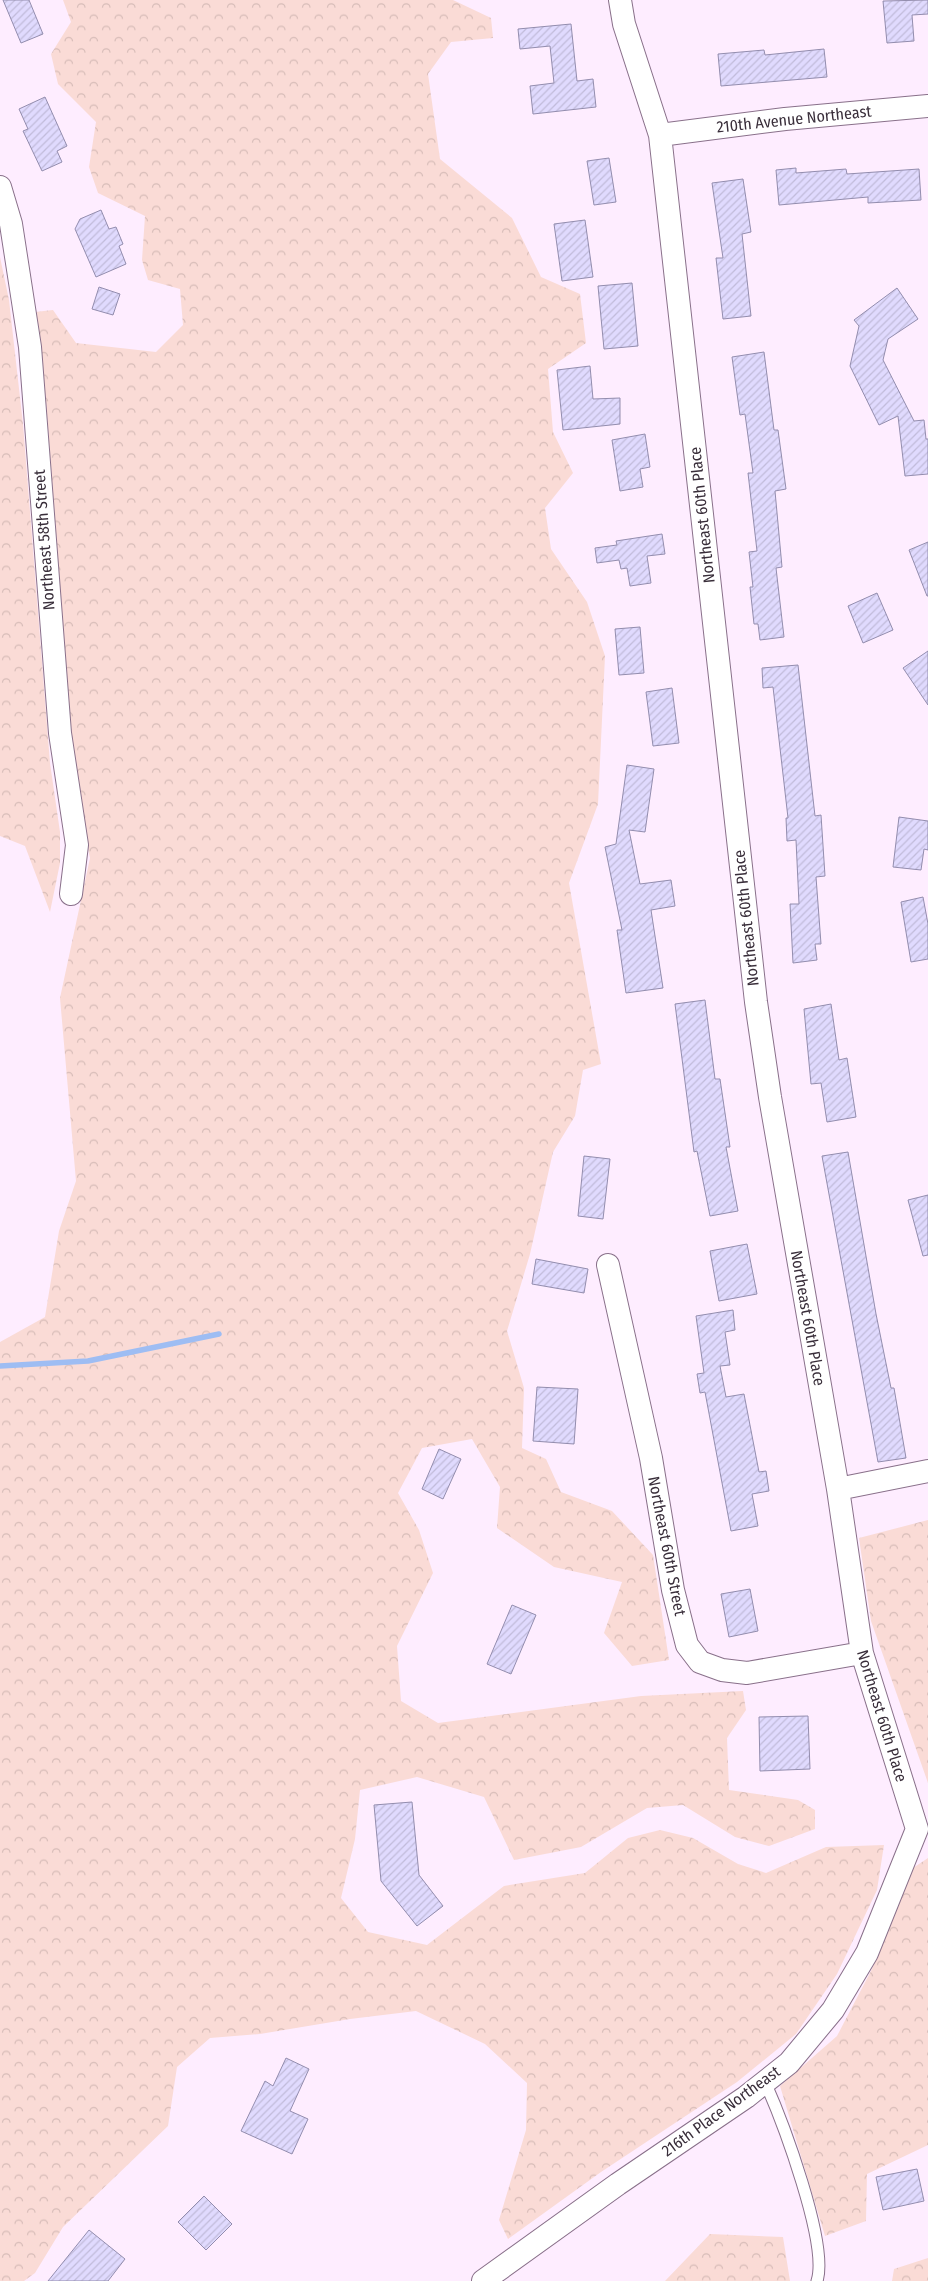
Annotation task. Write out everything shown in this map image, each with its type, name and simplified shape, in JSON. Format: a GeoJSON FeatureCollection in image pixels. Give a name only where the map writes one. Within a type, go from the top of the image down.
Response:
{"type":"FeatureCollection","features":[{"type":"Feature","properties":{"kind":"street","name":"Northeast 60th Place"},"geometry":{"type":"LineString","coordinates":[[620,0],[624,24],[660,135],[756,1002],[770,1097],[838,1489],[862,1653],[923,1831]]}},
{"type":"Feature","properties":{"kind":"street","name":"210th Avenue Northeast"},"geometry":{"type":"LineString","coordinates":[[660,135],[785,119],[928,106]]}},
{"type":"Feature","properties":{"kind":"street","name":"Northeast 58th Street"},"geometry":{"type":"LineString","coordinates":[[0,187],[11,224],[30,347],[60,733],[77,845],[70,894]]}},
{"type":"Feature","properties":{"kind":"street","name":"Northeast 60th Street"},"geometry":{"type":"LineString","coordinates":[[608,1265],[651,1458],[673,1590],[687,1645],[700,1662],[722,1670],[747,1672],[862,1653]]}},
{"type":"Feature","properties":{"kind":"street"},"geometry":{"type":"LineString","coordinates":[[838,1489],[928,1471]]}},
{"type":"Feature","properties":{"kind":"street","name":"216th Place Northeast"},"geometry":{"type":"LineString","coordinates":[[483,2281],[618,2184],[746,2098],[789,2063],[833,2010],[862,1961],[923,1831]]}},
{"type":"Feature","properties":{"kind":"lane"},"geometry":{"type":"LineString","coordinates":[[765,2082],[776,2107],[816,2230],[820,2272],[817,2281]]}},
{"type":"Feature","properties":{"kind":"green space"},"geometry":{"type":"Polygon","coordinates":[[[63,0],[453,0],[491,18],[493,38],[451,42],[428,74],[440,159],[512,218],[541,277],[580,294],[586,343],[548,369],[553,432],[573,473],[545,508],[551,549],[587,602],[605,656],[598,804],[569,883],[601,1064],[583,1070],[575,1116],[553,1152],[530,1254],[507,1331],[524,1388],[522,1448],[546,1459],[561,1492],[612,1511],[653,1555],[669,1660],[632,1666],[604,1633],[622,1582],[554,1567],[497,1528],[500,1487],[472,1439],[422,1448],[398,1493],[419,1530],[433,1573],[397,1646],[401,1701],[438,1723],[641,1696],[743,1691],[746,1710],[727,1738],[729,1790],[798,1800],[815,1810],[815,1829],[769,1846],[735,1837],[683,1805],[647,1808],[581,1847],[514,1860],[484,1797],[417,1777],[360,1790],[355,1839],[341,1898],[368,1932],[427,1945],[504,1886],[585,1873],[628,1838],[660,1830],[693,1838],[738,1864],[766,1873],[826,1847],[884,1845],[877,1890],[837,1974],[796,2034],[737,2082],[601,2172],[508,2239],[499,2220],[526,2130],[527,2083],[485,2044],[416,2011],[350,2019],[260,2034],[210,2038],[177,2067],[168,2126],[63,2227],[35,2273],[24,2281],[0,2281],[0,1342],[45,1317],[59,1231],[76,1181],[60,998],[90,858],[75,783],[46,402],[35,312],[53,310],[76,343],[156,352],[183,325],[180,289],[148,280],[142,260],[145,216],[98,193],[89,167],[96,122],[58,84],[51,54],[71,22],[63,0]]]}},
{"type":"Feature","properties":{"kind":"green space"},"geometry":{"type":"Polygon","coordinates":[[[0,257],[9,300],[23,424],[50,763],[60,832],[60,863],[50,912],[25,846],[0,836],[0,257]]]}},
{"type":"Feature","properties":{"kind":"green space"},"geometry":{"type":"Polygon","coordinates":[[[928,1520],[928,1783],[871,1621],[859,1538],[928,1520]]]}},
{"type":"Feature","properties":{"kind":"green space"},"geometry":{"type":"Polygon","coordinates":[[[928,1858],[928,2145],[867,2174],[866,2221],[825,2236],[780,2086],[837,2036],[872,1969],[913,1868],[928,1858]]]}},
{"type":"Feature","properties":{"kind":"green space"},"geometry":{"type":"Polygon","coordinates":[[[710,2234],[783,2237],[790,2281],[665,2281],[710,2234]]]}},
{"type":"Feature","properties":{"kind":"green space"},"geometry":{"type":"Polygon","coordinates":[[[928,2258],[928,2281],[892,2281],[894,2269],[928,2258]]]}},
{"type":"Feature","properties":{"kind":"building"},"geometry":{"type":"Polygon","coordinates":[[[3,0],[29,0],[43,34],[21,43],[3,0]]]}},
{"type":"Feature","properties":{"kind":"building"},"geometry":{"type":"Polygon","coordinates":[[[928,0],[928,14],[912,15],[914,41],[887,43],[883,1],[928,0]]]}},
{"type":"Feature","properties":{"kind":"building"},"geometry":{"type":"Polygon","coordinates":[[[571,24],[577,81],[593,79],[596,107],[533,114],[530,86],[554,83],[550,46],[520,49],[518,29],[571,24]]]}},
{"type":"Feature","properties":{"kind":"building"},"geometry":{"type":"Polygon","coordinates":[[[824,49],[827,77],[721,86],[718,54],[764,50],[765,55],[824,49]]]}},
{"type":"Feature","properties":{"kind":"building"},"geometry":{"type":"Polygon","coordinates":[[[45,97],[67,146],[57,151],[62,162],[42,171],[23,131],[28,129],[19,109],[45,97]]]}},
{"type":"Feature","properties":{"kind":"building"},"geometry":{"type":"Polygon","coordinates":[[[609,158],[616,202],[594,205],[587,161],[609,158]]]}},
{"type":"Feature","properties":{"kind":"building"},"geometry":{"type":"Polygon","coordinates":[[[796,168],[796,173],[846,169],[847,174],[919,169],[921,200],[868,203],[868,197],[779,205],[776,170],[796,168]]]}},
{"type":"Feature","properties":{"kind":"building"},"geometry":{"type":"Polygon","coordinates":[[[743,179],[751,232],[742,234],[751,316],[723,319],[716,258],[723,258],[712,183],[743,179]]]}},
{"type":"Feature","properties":{"kind":"building"},"geometry":{"type":"Polygon","coordinates":[[[101,210],[109,229],[116,227],[123,244],[119,246],[126,264],[96,277],[75,229],[80,219],[101,210]]]}},
{"type":"Feature","properties":{"kind":"building"},"geometry":{"type":"Polygon","coordinates":[[[585,220],[593,277],[562,281],[554,224],[585,220]]]}},
{"type":"Feature","properties":{"kind":"building"},"geometry":{"type":"Polygon","coordinates":[[[632,283],[638,346],[604,349],[598,286],[632,283]]]}},
{"type":"Feature","properties":{"kind":"building"},"geometry":{"type":"Polygon","coordinates":[[[99,287],[120,294],[113,315],[92,309],[99,287]]]}},
{"type":"Feature","properties":{"kind":"building"},"geometry":{"type":"Polygon","coordinates":[[[897,288],[918,319],[888,339],[883,360],[914,421],[924,420],[926,439],[928,439],[928,474],[905,476],[898,416],[879,425],[850,366],[859,326],[854,320],[897,288]]]}},
{"type":"Feature","properties":{"kind":"building"},"geometry":{"type":"Polygon","coordinates":[[[764,352],[774,430],[778,430],[786,489],[775,491],[782,567],[776,568],[784,637],[760,640],[758,624],[754,624],[750,587],[753,587],[749,552],[757,551],[748,473],[753,473],[745,414],[740,415],[732,357],[764,352]]]}},
{"type":"Feature","properties":{"kind":"building"},"geometry":{"type":"Polygon","coordinates":[[[590,366],[593,399],[620,398],[620,424],[563,430],[557,370],[590,366]]]}},
{"type":"Feature","properties":{"kind":"building"},"geometry":{"type":"Polygon","coordinates":[[[645,434],[650,467],[640,469],[643,487],[620,491],[612,440],[645,434]]]}},
{"type":"Feature","properties":{"kind":"building"},"geometry":{"type":"Polygon","coordinates":[[[662,534],[665,554],[647,556],[651,583],[630,586],[627,568],[621,569],[619,560],[597,563],[595,548],[617,545],[616,541],[662,534]]]}},
{"type":"Feature","properties":{"kind":"building"},"geometry":{"type":"Polygon","coordinates":[[[928,542],[928,596],[927,596],[909,550],[928,542]]]}},
{"type":"Feature","properties":{"kind":"building"},"geometry":{"type":"Polygon","coordinates":[[[877,593],[893,630],[863,643],[848,606],[877,593]]]}},
{"type":"Feature","properties":{"kind":"building"},"geometry":{"type":"Polygon","coordinates":[[[640,627],[644,673],[619,675],[615,629],[640,627]]]}},
{"type":"Feature","properties":{"kind":"building"},"geometry":{"type":"Polygon","coordinates":[[[928,651],[928,705],[903,668],[928,651]]]}},
{"type":"Feature","properties":{"kind":"building"},"geometry":{"type":"Polygon","coordinates":[[[798,665],[815,816],[821,815],[825,876],[816,877],[821,944],[815,944],[817,960],[793,963],[790,904],[799,904],[796,840],[787,841],[786,818],[788,818],[773,687],[763,688],[762,668],[798,665]]]}},
{"type":"Feature","properties":{"kind":"building"},"geometry":{"type":"Polygon","coordinates":[[[672,688],[679,743],[653,746],[646,692],[672,688]]]}},
{"type":"Feature","properties":{"kind":"building"},"geometry":{"type":"Polygon","coordinates":[[[627,765],[654,769],[645,832],[629,830],[640,884],[671,880],[675,906],[651,910],[663,988],[626,993],[617,930],[622,930],[605,847],[616,844],[627,765]]]}},
{"type":"Feature","properties":{"kind":"building"},"geometry":{"type":"Polygon","coordinates":[[[899,817],[928,821],[928,850],[924,849],[921,870],[893,867],[899,817]]]}},
{"type":"Feature","properties":{"kind":"building"},"geometry":{"type":"Polygon","coordinates":[[[923,897],[928,924],[928,959],[911,962],[901,902],[923,897]]]}},
{"type":"Feature","properties":{"kind":"building"},"geometry":{"type":"Polygon","coordinates":[[[705,1000],[715,1079],[720,1079],[730,1147],[726,1147],[738,1211],[710,1216],[697,1151],[694,1152],[675,1004],[705,1000]]]}},
{"type":"Feature","properties":{"kind":"building"},"geometry":{"type":"Polygon","coordinates":[[[831,1004],[839,1060],[847,1058],[856,1117],[827,1122],[821,1083],[811,1084],[804,1009],[831,1004]]]}},
{"type":"Feature","properties":{"kind":"building"},"geometry":{"type":"Polygon","coordinates":[[[848,1152],[876,1314],[891,1388],[894,1388],[906,1458],[878,1462],[822,1156],[848,1152]]]}},
{"type":"Feature","properties":{"kind":"building"},"geometry":{"type":"Polygon","coordinates":[[[584,1156],[610,1159],[603,1219],[578,1216],[584,1156]]]}},
{"type":"Feature","properties":{"kind":"building"},"geometry":{"type":"Polygon","coordinates":[[[928,1195],[928,1255],[923,1256],[908,1200],[928,1195]]]}},
{"type":"Feature","properties":{"kind":"building"},"geometry":{"type":"Polygon","coordinates":[[[747,1244],[757,1294],[719,1301],[710,1251],[747,1244]]]}},
{"type":"Feature","properties":{"kind":"building"},"geometry":{"type":"Polygon","coordinates":[[[536,1259],[588,1269],[584,1293],[532,1284],[536,1259]]]}},
{"type":"Feature","properties":{"kind":"building"},"geometry":{"type":"Polygon","coordinates":[[[733,1310],[735,1330],[725,1332],[730,1365],[720,1366],[726,1397],[744,1394],[759,1472],[766,1471],[769,1491],[752,1494],[758,1526],[731,1531],[705,1392],[700,1393],[697,1374],[704,1373],[696,1316],[733,1310]]]}},
{"type":"Feature","properties":{"kind":"building"},"geometry":{"type":"Polygon","coordinates":[[[537,1387],[578,1389],[574,1444],[533,1441],[537,1387]]]}},
{"type":"Feature","properties":{"kind":"building"},"geometry":{"type":"Polygon","coordinates":[[[439,1449],[461,1459],[443,1499],[422,1489],[439,1449]]]}},
{"type":"Feature","properties":{"kind":"building"},"geometry":{"type":"Polygon","coordinates":[[[750,1589],[758,1631],[729,1637],[721,1594],[750,1589]]]}},
{"type":"Feature","properties":{"kind":"building"},"geometry":{"type":"Polygon","coordinates":[[[512,1605],[536,1615],[511,1674],[487,1664],[512,1605]]]}},
{"type":"Feature","properties":{"kind":"building"},"geometry":{"type":"Polygon","coordinates":[[[808,1716],[810,1769],[760,1771],[759,1717],[808,1716]]]}},
{"type":"Feature","properties":{"kind":"building"},"geometry":{"type":"Polygon","coordinates":[[[412,1802],[419,1875],[443,1906],[417,1926],[381,1881],[374,1805],[412,1802]]]}},
{"type":"Feature","properties":{"kind":"building"},"geometry":{"type":"Polygon","coordinates":[[[286,2058],[309,2069],[290,2111],[308,2119],[292,2154],[241,2131],[265,2081],[273,2086],[286,2058]]]}},
{"type":"Feature","properties":{"kind":"building"},"geometry":{"type":"Polygon","coordinates":[[[917,2169],[924,2201],[883,2210],[876,2177],[917,2169]]]}},
{"type":"Feature","properties":{"kind":"building"},"geometry":{"type":"Polygon","coordinates":[[[204,2196],[232,2224],[206,2250],[178,2222],[204,2196]]]}},
{"type":"Feature","properties":{"kind":"building"},"geometry":{"type":"Polygon","coordinates":[[[89,2230],[125,2259],[108,2281],[48,2281],[89,2230]]]}},
{"type":"Feature","properties":{"kind":"waterway"},"geometry":{"type":"LineString","coordinates":[[0,1366],[88,1361],[219,1334]]}}]}
